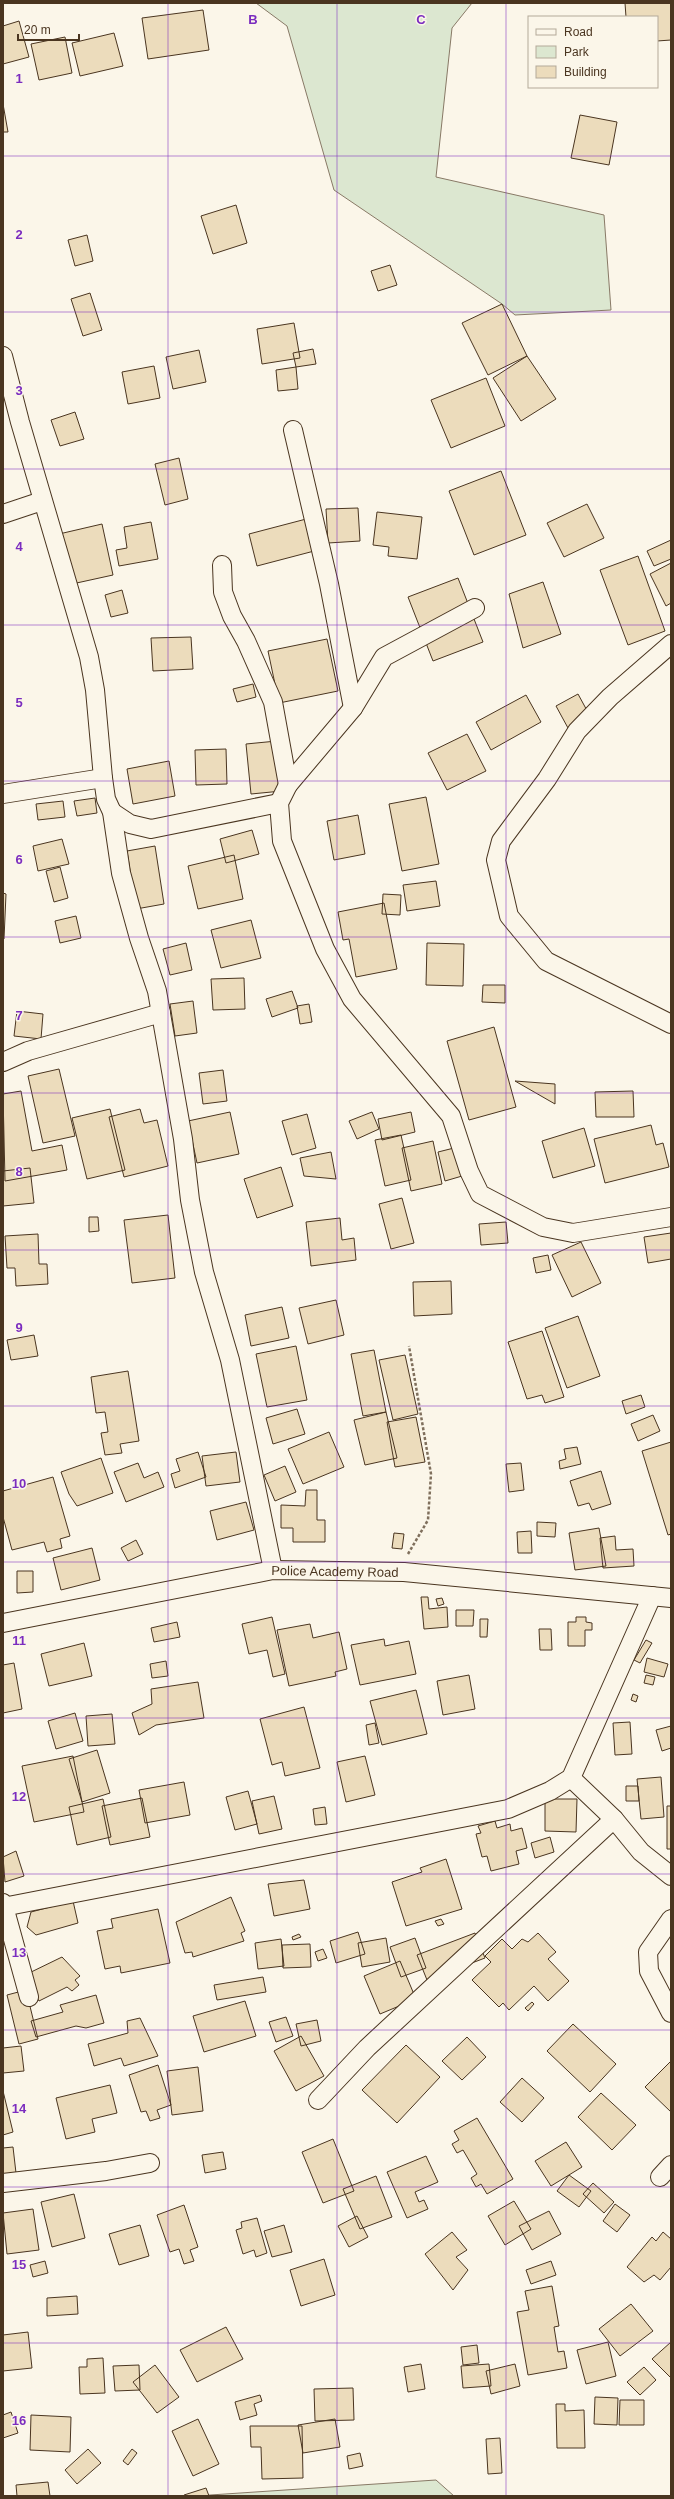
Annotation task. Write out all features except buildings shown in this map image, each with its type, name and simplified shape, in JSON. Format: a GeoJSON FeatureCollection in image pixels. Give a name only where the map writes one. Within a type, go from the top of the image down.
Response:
{"type":"FeatureCollection","features":[{"type":"Feature","properties":{"kind":"street"},"geometry":{"type":"LineString","coordinates":[[3,356],[42,501],[89,657],[95,690],[106,799],[112,812],[121,873],[139,938],[158,990],[183,1138],[190,1200],[204,1272],[230,1360],[273,1570]]}},
{"type":"Feature","properties":{"kind":"street"},"geometry":{"type":"LineString","coordinates":[[294,430],[329,584],[353,708]]}},
{"type":"Feature","properties":{"kind":"street"},"geometry":{"type":"LineString","coordinates":[[3,514],[42,501]]}},
{"type":"Feature","properties":{"kind":"street"},"geometry":{"type":"LineString","coordinates":[[222,565],[223,592],[227,604],[273,702],[288,784]]}},
{"type":"Feature","properties":{"kind":"street"},"geometry":{"type":"LineString","coordinates":[[475,608],[384,657],[353,708],[288,784],[279,803],[282,841],[325,949],[352,999],[451,1116],[469,1171],[480,1194],[543,1227],[573,1234],[671,1217]]}},
{"type":"Feature","properties":{"kind":"street"},"geometry":{"type":"LineString","coordinates":[[671,644],[610,697],[576,731],[547,780],[501,841],[496,860],[509,916],[546,961],[671,1024]]}},
{"type":"Feature","properties":{"kind":"street"},"geometry":{"type":"LineString","coordinates":[[3,794],[103,778]]}},
{"type":"Feature","properties":{"kind":"street"},"geometry":{"type":"LineString","coordinates":[[112,812],[130,824],[151,829],[279,803]]}},
{"type":"Feature","properties":{"kind":"street"},"geometry":{"type":"LineString","coordinates":[[3,1062],[28,1051],[161,1013]]}},
{"type":"Feature","properties":{"kind":"street","name":"Police Academy Road"},"geometry":{"type":"LineString","coordinates":[[3,1622],[273,1570],[404,1572],[671,1598]]}},
{"type":"Feature","properties":{"kind":"street"},"geometry":{"type":"LineString","coordinates":[[29,1997],[3,1906],[508,1809],[550,1791],[571,1778],[652,1596]]}},
{"type":"Feature","properties":{"kind":"street"},"geometry":{"type":"LineString","coordinates":[[571,1778],[614,1819],[641,1852],[671,1876]]}},
{"type":"Feature","properties":{"kind":"street"},"geometry":{"type":"LineString","coordinates":[[318,2100],[367,2048],[614,1819]]}},
{"type":"Feature","properties":{"kind":"street"},"geometry":{"type":"LineString","coordinates":[[671,1919],[648,1952],[649,1971],[671,2013]]}},
{"type":"Feature","properties":{"kind":"street"},"geometry":{"type":"LineString","coordinates":[[3,2183],[106,2171],[150,2163]]}},
{"type":"Feature","properties":{"kind":"path"},"geometry":{"type":"LineString","coordinates":[[404,1572],[409,1551],[428,1520],[431,1474],[409,1346]]}},
{"type":"Feature","properties":{"kind":"green space"},"geometry":{"type":"Polygon","coordinates":[[[256,3],[472,3],[452,28],[436,177],[604,215],[611,310],[515,315],[502,304],[334,190],[287,26],[256,3]]]}},
{"type":"Feature","properties":{"kind":"green space"},"geometry":{"type":"Polygon","coordinates":[[[436,2480],[454,2496],[195,2496],[436,2480]]]}}]}
